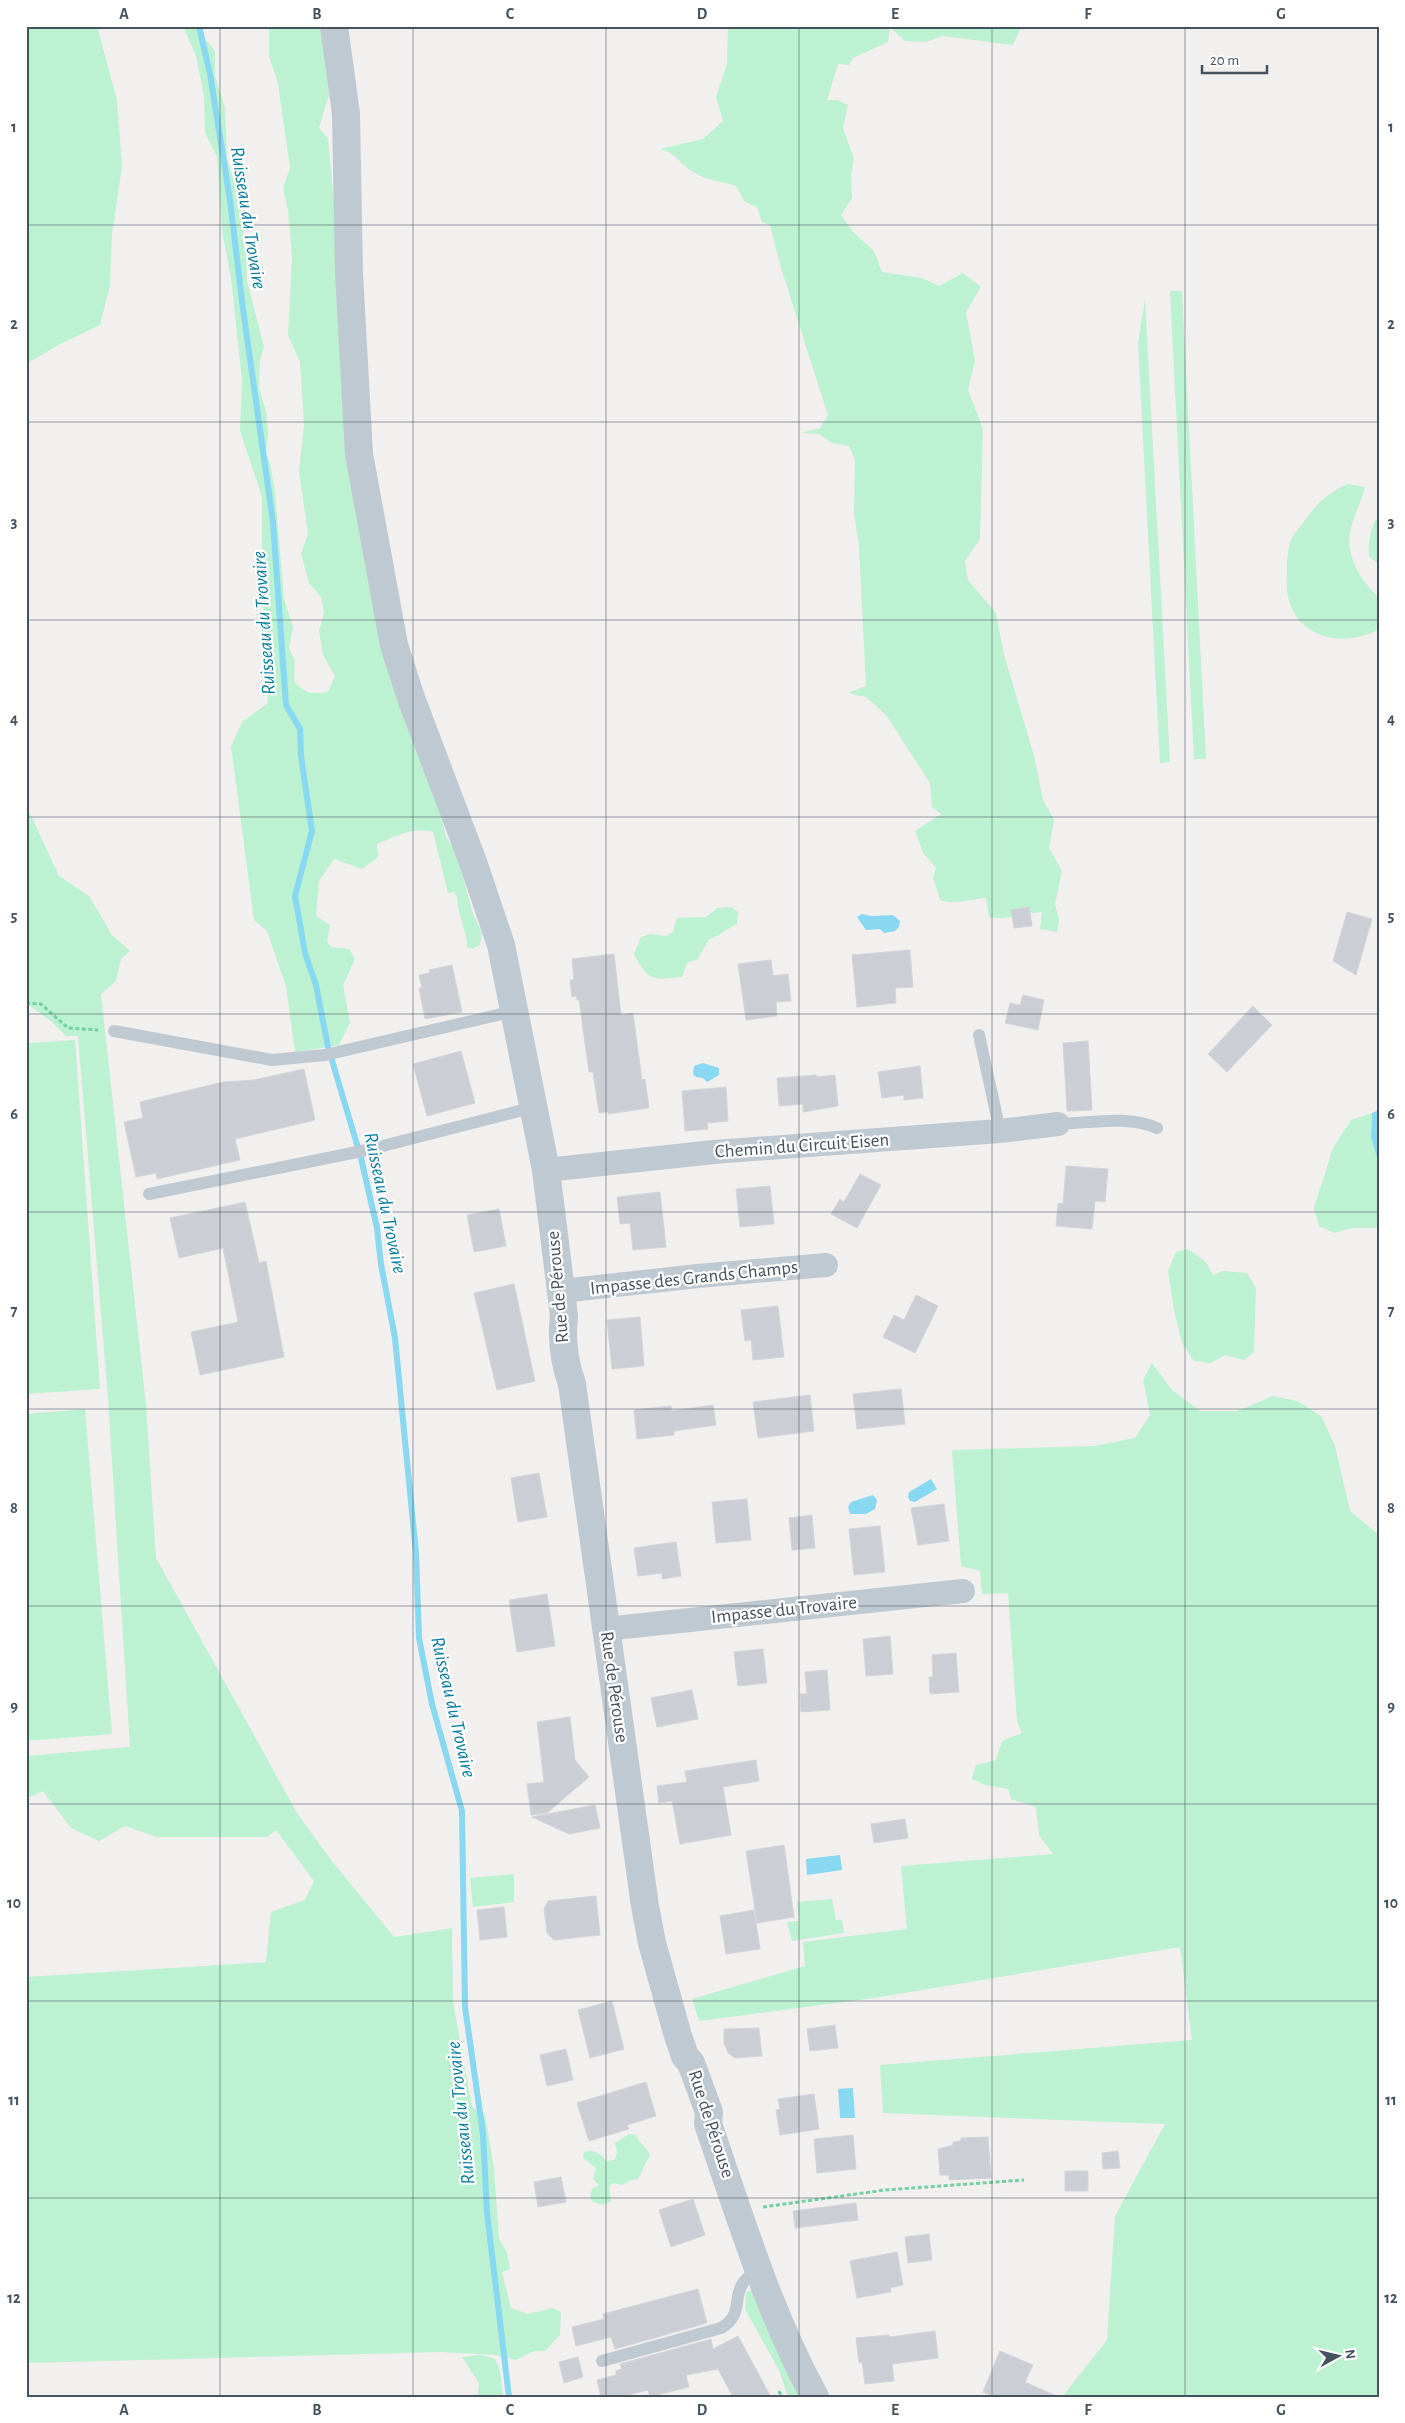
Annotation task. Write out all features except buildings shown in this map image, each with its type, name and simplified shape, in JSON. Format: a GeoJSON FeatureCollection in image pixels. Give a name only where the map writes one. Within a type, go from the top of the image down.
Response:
{"type":"FeatureCollection","features":[{"type":"Feature","properties":{"kind":"street","name":"Rue de Pérouse"},"geometry":{"type":"LineString","coordinates":[[334,26],[346,114],[349,273],[359,454],[394,645],[411,698],[473,862],[502,954],[534,1106],[546,1170],[561,1291],[565,1365],[572,1384],[652,1943],[678,2036],[685,2056],[692,2063],[709,2112],[708,2124],[758,2270],[792,2354],[815,2397]]}},
{"type":"Feature","properties":{"kind":"street","name":"Chemin du Circuit Eisen"},"geometry":{"type":"LineString","coordinates":[[546,1170],[714,1152],[1000,1131],[1058,1124]]}},
{"type":"Feature","properties":{"kind":"street","name":"Impasse des Grands Champs"},"geometry":{"type":"LineString","coordinates":[[561,1291],[698,1276],[826,1265]]}},
{"type":"Feature","properties":{"kind":"street","name":"Impasse du Trovaire"},"geometry":{"type":"LineString","coordinates":[[606,1629],[963,1591]]}},
{"type":"Feature","properties":{"kind":"lane"},"geometry":{"type":"LineString","coordinates":[[114,1031],[272,1060],[331,1054],[515,1011]]}},
{"type":"Feature","properties":{"kind":"lane"},"geometry":{"type":"LineString","coordinates":[[979,1036],[1000,1131]]}},
{"type":"Feature","properties":{"kind":"lane"},"geometry":{"type":"LineString","coordinates":[[148,1194],[367,1150],[534,1106]]}},
{"type":"Feature","properties":{"kind":"lane"},"geometry":{"type":"LineString","coordinates":[[1058,1124],[1126,1121],[1142,1122],[1157,1128]]}},
{"type":"Feature","properties":{"kind":"lane"},"geometry":{"type":"LineString","coordinates":[[602,2361],[722,2328],[730,2323],[735,2313],[742,2283],[758,2270]]}},
{"type":"Feature","properties":{"kind":"path"},"geometry":{"type":"LineString","coordinates":[[26,1003],[41,1004],[68,1028],[114,1031]]}},
{"type":"Feature","properties":{"kind":"path"},"geometry":{"type":"LineString","coordinates":[[740,2213],[761,2207],[885,2190],[1024,2180]]}},
{"type":"Feature","properties":{"kind":"path"},"geometry":{"type":"LineString","coordinates":[[779,2391],[782,2397]]}},
{"type":"Feature","properties":{"kind":"green space"},"geometry":{"type":"Polygon","coordinates":[[[26,26],[97,26],[117,100],[122,166],[112,235],[110,286],[100,325],[60,344],[26,364],[26,26]]]}},
{"type":"Feature","properties":{"kind":"green space"},"geometry":{"type":"Polygon","coordinates":[[[183,26],[202,26],[205,39],[215,51],[215,76],[225,108],[227,158],[246,224],[242,237],[246,254],[247,281],[264,347],[260,360],[259,388],[266,411],[268,433],[266,454],[270,463],[275,491],[284,599],[293,627],[289,648],[295,661],[294,681],[305,691],[317,693],[328,692],[335,676],[323,655],[319,631],[324,613],[321,597],[309,583],[301,554],[308,533],[299,472],[304,424],[300,362],[288,335],[292,258],[288,210],[283,188],[290,168],[278,83],[269,56],[269,30],[265,26],[322,26],[329,95],[319,128],[328,138],[343,300],[439,810],[446,837],[456,851],[473,914],[482,933],[480,945],[472,949],[467,947],[457,897],[454,892],[448,893],[433,832],[411,831],[377,844],[378,857],[362,869],[334,859],[319,881],[316,916],[330,925],[327,942],[331,947],[349,949],[355,959],[343,985],[350,1023],[339,1045],[295,1052],[286,986],[267,931],[254,920],[231,746],[242,722],[267,704],[270,683],[261,633],[266,584],[262,561],[262,497],[240,431],[242,380],[231,278],[222,231],[217,156],[205,133],[204,96],[196,56],[183,26]]]}},
{"type":"Feature","properties":{"kind":"green space"},"geometry":{"type":"Polygon","coordinates":[[[728,26],[1018,26],[1020,29],[1013,45],[942,36],[926,42],[905,41],[890,27],[888,42],[853,58],[849,65],[838,64],[827,100],[837,100],[848,105],[843,128],[854,159],[851,175],[852,198],[841,215],[853,232],[874,251],[882,272],[922,278],[939,286],[963,273],[981,287],[966,312],[975,361],[968,390],[983,429],[980,539],[965,561],[968,580],[996,613],[1004,655],[1034,756],[1043,800],[1054,820],[1049,848],[1062,871],[1055,904],[1059,920],[1057,932],[1040,929],[1042,912],[996,918],[989,917],[986,898],[956,902],[940,900],[933,878],[936,868],[923,853],[915,831],[941,814],[932,807],[930,783],[886,715],[866,697],[848,693],[866,686],[859,547],[854,512],[855,460],[849,446],[832,443],[819,434],[801,433],[820,428],[828,415],[781,268],[770,225],[762,222],[757,207],[745,202],[736,186],[700,176],[690,170],[675,156],[660,149],[703,139],[723,121],[716,97],[727,64],[728,26]]]}},
{"type":"Feature","properties":{"kind":"green space"},"geometry":{"type":"Polygon","coordinates":[[[1170,291],[1182,291],[1206,759],[1194,759],[1170,291]]]}},
{"type":"Feature","properties":{"kind":"green space"},"geometry":{"type":"Polygon","coordinates":[[[1145,299],[1170,762],[1160,763],[1138,343],[1145,299]]]}},
{"type":"Feature","properties":{"kind":"green space"},"geometry":{"type":"Polygon","coordinates":[[[1348,484],[1365,487],[1352,524],[1350,545],[1351,555],[1359,573],[1379,598],[1379,629],[1355,638],[1342,639],[1317,634],[1298,618],[1288,598],[1287,564],[1290,542],[1310,514],[1329,494],[1348,484]]]}},
{"type":"Feature","properties":{"kind":"green space"},"geometry":{"type":"Polygon","coordinates":[[[1376,519],[1379,520],[1379,565],[1369,556],[1370,537],[1376,519]]]}},
{"type":"Feature","properties":{"kind":"green space"},"geometry":{"type":"Polygon","coordinates":[[[26,805],[59,876],[89,896],[112,935],[130,951],[121,959],[116,981],[101,994],[146,1405],[156,1558],[297,1813],[331,1860],[394,1937],[452,1928],[453,2002],[472,2107],[485,2114],[494,2169],[499,2239],[507,2252],[510,2269],[502,2272],[511,2308],[528,2314],[552,2308],[561,2312],[560,2335],[545,2351],[534,2351],[516,2360],[496,2355],[441,2352],[26,2363],[26,1977],[266,1962],[271,1912],[305,1900],[314,1881],[276,1830],[267,1837],[157,1837],[125,1826],[99,1841],[71,1828],[43,1791],[26,1799],[26,1756],[130,1747],[108,1398],[78,1036],[66,1036],[51,1021],[30,1006],[26,1006],[26,805]]]}},
{"type":"Feature","properties":{"kind":"green space"},"geometry":{"type":"Polygon","coordinates":[[[731,907],[738,912],[737,924],[709,939],[698,959],[687,963],[682,977],[652,977],[643,969],[634,954],[641,937],[650,934],[666,936],[673,932],[677,918],[706,917],[717,908],[731,907]]]}},
{"type":"Feature","properties":{"kind":"green space"},"geometry":{"type":"Polygon","coordinates":[[[75,1040],[100,1389],[26,1394],[26,1043],[75,1040]]]}},
{"type":"Feature","properties":{"kind":"green space"},"geometry":{"type":"Polygon","coordinates":[[[1372,1113],[1371,1137],[1379,1165],[1379,1228],[1352,1228],[1334,1233],[1319,1226],[1314,1208],[1333,1148],[1351,1120],[1372,1113]]]}},
{"type":"Feature","properties":{"kind":"green space"},"geometry":{"type":"Polygon","coordinates":[[[1188,1249],[1206,1262],[1213,1275],[1223,1271],[1247,1273],[1256,1288],[1254,1352],[1244,1360],[1225,1355],[1211,1363],[1194,1361],[1182,1343],[1174,1310],[1168,1271],[1176,1252],[1188,1249]]]}},
{"type":"Feature","properties":{"kind":"green space"},"geometry":{"type":"Polygon","coordinates":[[[1152,1363],[1172,1390],[1200,1411],[1237,1411],[1273,1396],[1297,1401],[1322,1417],[1335,1446],[1350,1511],[1379,1535],[1379,2397],[1062,2397],[1107,2340],[1115,2216],[1165,2124],[883,2113],[880,2065],[1192,2040],[1180,1947],[874,1998],[699,2021],[692,1999],[805,1966],[803,1942],[907,1929],[901,1866],[1053,1854],[1039,1835],[1036,1807],[1011,1799],[1008,1789],[985,1785],[972,1779],[976,1765],[996,1760],[1002,1741],[1022,1733],[1017,1721],[1008,1593],[982,1594],[980,1571],[961,1566],[952,1450],[1094,1446],[1135,1438],[1150,1415],[1143,1380],[1152,1363]]]}},
{"type":"Feature","properties":{"kind":"green space"},"geometry":{"type":"Polygon","coordinates":[[[85,1409],[112,1734],[26,1741],[26,1414],[85,1409]]]}},
{"type":"Feature","properties":{"kind":"green space"},"geometry":{"type":"Polygon","coordinates":[[[514,1874],[514,1902],[473,1907],[470,1878],[514,1874]]]}},
{"type":"Feature","properties":{"kind":"green space"},"geometry":{"type":"Polygon","coordinates":[[[832,1899],[836,1920],[842,1920],[844,1933],[792,1941],[787,1922],[799,1921],[797,1902],[832,1899]]]}},
{"type":"Feature","properties":{"kind":"green space"},"geometry":{"type":"Polygon","coordinates":[[[629,2134],[636,2135],[650,2156],[640,2176],[638,2179],[622,2185],[613,2183],[609,2186],[611,2201],[603,2205],[593,2202],[590,2197],[592,2189],[599,2185],[593,2179],[596,2168],[583,2158],[584,2152],[596,2152],[606,2161],[615,2160],[617,2152],[615,2143],[629,2134]]]}},
{"type":"Feature","properties":{"kind":"green space"},"geometry":{"type":"Polygon","coordinates":[[[752,2290],[801,2397],[788,2397],[780,2372],[745,2309],[746,2292],[752,2290]]]}},
{"type":"Feature","properties":{"kind":"green space"},"geometry":{"type":"Polygon","coordinates":[[[481,2355],[495,2359],[500,2371],[503,2397],[478,2397],[479,2383],[462,2357],[481,2355]]]}},
{"type":"Feature","properties":{"kind":"water"},"geometry":{"type":"Polygon","coordinates":[[[862,914],[871,916],[893,915],[900,921],[899,927],[895,931],[884,933],[880,929],[866,930],[857,917],[862,914]]]}},
{"type":"Feature","properties":{"kind":"water"},"geometry":{"type":"Polygon","coordinates":[[[703,1063],[719,1068],[719,1075],[707,1082],[703,1078],[696,1077],[693,1074],[694,1066],[703,1063]]]}},
{"type":"Feature","properties":{"kind":"water"},"geometry":{"type":"Polygon","coordinates":[[[1379,1110],[1379,1165],[1371,1137],[1372,1113],[1379,1110]]]}},
{"type":"Feature","properties":{"kind":"water"},"geometry":{"type":"Polygon","coordinates":[[[931,1479],[937,1489],[915,1502],[910,1501],[908,1497],[909,1492],[931,1479]]]}},
{"type":"Feature","properties":{"kind":"water"},"geometry":{"type":"Polygon","coordinates":[[[873,1495],[877,1500],[875,1509],[866,1514],[850,1514],[848,1507],[851,1502],[873,1495]]]}},
{"type":"Feature","properties":{"kind":"water"},"geometry":{"type":"Polygon","coordinates":[[[840,1855],[842,1870],[807,1875],[806,1859],[840,1855]]]}},
{"type":"Feature","properties":{"kind":"water"},"geometry":{"type":"Polygon","coordinates":[[[853,2088],[855,2118],[840,2118],[838,2089],[853,2088]]]}},
{"type":"Feature","properties":{"kind":"waterway","name":"Ruisseau du Trovaire"},"geometry":{"type":"LineString","coordinates":[[199,26],[210,74],[230,200],[243,309],[273,522],[286,705],[300,729],[301,756],[312,831],[295,896],[305,953],[316,985],[328,1047],[361,1158],[377,1228],[381,1264],[395,1338],[416,1553],[419,1638],[432,1704],[462,1811],[465,2007],[483,2134],[487,2213],[509,2397]]}}]}
